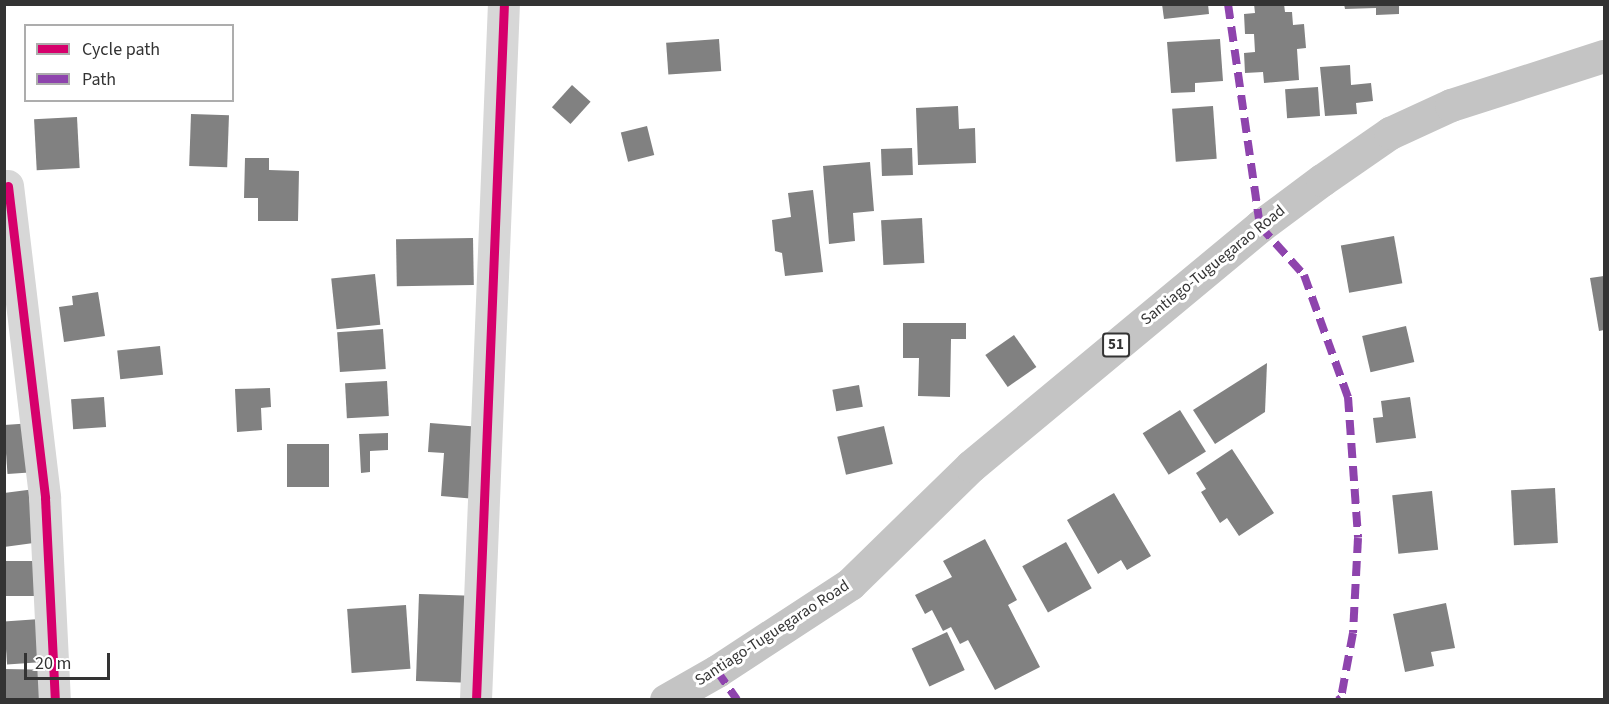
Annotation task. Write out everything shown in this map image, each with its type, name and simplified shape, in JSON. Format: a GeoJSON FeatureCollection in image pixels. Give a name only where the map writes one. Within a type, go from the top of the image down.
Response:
{"type":"FeatureCollection","features":[{"type":"Feature","properties":{"kind":"highway","name":"Santiago-Tuguegarao Road"},"geometry":{"type":"LineString","coordinates":[[666,699],[717,671],[850,584],[980,458],[1260,226],[1390,133],[1451,105],[1605,56]]}},
{"type":"Feature","properties":{"kind":"street"},"geometry":{"type":"LineString","coordinates":[[476,699],[504,4]]}},
{"type":"Feature","properties":{"kind":"street"},"geometry":{"type":"LineString","coordinates":[[8,186],[18,377],[45,498],[55,699]]}},
{"type":"Feature","properties":{"kind":"building"},"geometry":{"type":"Polygon","coordinates":[[[1162,4],[1208,4],[1209,14],[1164,19],[1162,4]]]}},
{"type":"Feature","properties":{"kind":"building"},"geometry":{"type":"Polygon","coordinates":[[[1254,4],[1284,4],[1285,12],[1292,12],[1293,25],[1304,24],[1306,48],[1297,49],[1299,80],[1264,83],[1263,72],[1245,73],[1244,53],[1255,52],[1254,34],[1245,34],[1244,14],[1255,13],[1254,4]]]}},
{"type":"Feature","properties":{"kind":"building"},"geometry":{"type":"Polygon","coordinates":[[[1344,4],[1399,4],[1399,14],[1376,15],[1376,8],[1345,9],[1344,4]]]}},
{"type":"Feature","properties":{"kind":"building"},"geometry":{"type":"Polygon","coordinates":[[[719,39],[721,71],[668,75],[666,43],[719,39]]]}},
{"type":"Feature","properties":{"kind":"building"},"geometry":{"type":"Polygon","coordinates":[[[1220,39],[1223,81],[1195,83],[1195,92],[1171,93],[1167,42],[1220,39]]]}},
{"type":"Feature","properties":{"kind":"building"},"geometry":{"type":"Polygon","coordinates":[[[1350,65],[1351,85],[1371,83],[1373,101],[1356,103],[1357,114],[1325,116],[1320,67],[1350,65]]]}},
{"type":"Feature","properties":{"kind":"building"},"geometry":{"type":"Polygon","coordinates":[[[572,85],[591,102],[571,124],[552,107],[572,85]]]}},
{"type":"Feature","properties":{"kind":"building"},"geometry":{"type":"Polygon","coordinates":[[[1318,87],[1320,116],[1287,118],[1285,89],[1318,87]]]}},
{"type":"Feature","properties":{"kind":"building"},"geometry":{"type":"Polygon","coordinates":[[[958,106],[959,129],[975,128],[976,163],[918,165],[916,108],[958,106]]]}},
{"type":"Feature","properties":{"kind":"building"},"geometry":{"type":"Polygon","coordinates":[[[1213,106],[1217,159],[1176,162],[1172,109],[1213,106]]]}},
{"type":"Feature","properties":{"kind":"building"},"geometry":{"type":"Polygon","coordinates":[[[191,114],[229,115],[227,167],[189,166],[191,114]]]}},
{"type":"Feature","properties":{"kind":"building"},"geometry":{"type":"Polygon","coordinates":[[[77,117],[80,168],[37,170],[34,119],[77,117]]]}},
{"type":"Feature","properties":{"kind":"building"},"geometry":{"type":"Polygon","coordinates":[[[647,126],[654,155],[628,162],[621,133],[647,126]]]}},
{"type":"Feature","properties":{"kind":"building"},"geometry":{"type":"Polygon","coordinates":[[[912,148],[913,175],[882,176],[881,149],[912,148]]]}},
{"type":"Feature","properties":{"kind":"building"},"geometry":{"type":"Polygon","coordinates":[[[245,158],[269,158],[269,170],[299,171],[298,221],[258,221],[258,198],[244,198],[245,158]]]}},
{"type":"Feature","properties":{"kind":"building"},"geometry":{"type":"Polygon","coordinates":[[[870,162],[874,211],[853,213],[855,241],[829,244],[823,166],[870,162]]]}},
{"type":"Feature","properties":{"kind":"building"},"geometry":{"type":"Polygon","coordinates":[[[813,190],[823,272],[785,276],[782,253],[775,251],[772,220],[791,217],[788,193],[813,190]]]}},
{"type":"Feature","properties":{"kind":"building"},"geometry":{"type":"Polygon","coordinates":[[[922,218],[924,263],[883,265],[881,220],[922,218]]]}},
{"type":"Feature","properties":{"kind":"building"},"geometry":{"type":"Polygon","coordinates":[[[1394,236],[1402,283],[1349,293],[1341,245],[1394,236]]]}},
{"type":"Feature","properties":{"kind":"building"},"geometry":{"type":"Polygon","coordinates":[[[473,238],[474,285],[397,286],[396,239],[473,238]]]}},
{"type":"Feature","properties":{"kind":"building"},"geometry":{"type":"Polygon","coordinates":[[[375,274],[380,325],[337,329],[331,279],[375,274]]]}},
{"type":"Feature","properties":{"kind":"building"},"geometry":{"type":"Polygon","coordinates":[[[1604,276],[1604,330],[1599,331],[1590,278],[1604,276]]]}},
{"type":"Feature","properties":{"kind":"building"},"geometry":{"type":"Polygon","coordinates":[[[98,292],[105,336],[64,342],[59,307],[73,305],[72,296],[98,292]]]}},
{"type":"Feature","properties":{"kind":"building"},"geometry":{"type":"Polygon","coordinates":[[[903,323],[966,323],[966,339],[951,339],[950,397],[918,396],[919,358],[903,358],[903,323]]]}},
{"type":"Feature","properties":{"kind":"building"},"geometry":{"type":"Polygon","coordinates":[[[1406,326],[1414,362],[1370,372],[1362,336],[1406,326]]]}},
{"type":"Feature","properties":{"kind":"building"},"geometry":{"type":"Polygon","coordinates":[[[383,329],[386,369],[340,372],[337,332],[383,329]]]}},
{"type":"Feature","properties":{"kind":"building"},"geometry":{"type":"Polygon","coordinates":[[[1014,335],[1036,367],[1008,387],[985,355],[1014,335]]]}},
{"type":"Feature","properties":{"kind":"building"},"geometry":{"type":"Polygon","coordinates":[[[160,346],[163,375],[120,379],[117,350],[160,346]]]}},
{"type":"Feature","properties":{"kind":"building"},"geometry":{"type":"Polygon","coordinates":[[[1267,363],[1265,412],[1215,444],[1193,410],[1267,363]]]}},
{"type":"Feature","properties":{"kind":"building"},"geometry":{"type":"Polygon","coordinates":[[[387,381],[389,416],[347,418],[345,383],[387,381]]]}},
{"type":"Feature","properties":{"kind":"building"},"geometry":{"type":"Polygon","coordinates":[[[859,385],[863,407],[836,411],[832,390],[859,385]]]}},
{"type":"Feature","properties":{"kind":"building"},"geometry":{"type":"Polygon","coordinates":[[[270,388],[271,407],[261,408],[262,430],[237,432],[235,389],[270,388]]]}},
{"type":"Feature","properties":{"kind":"building"},"geometry":{"type":"Polygon","coordinates":[[[104,397],[106,427],[73,429],[71,399],[104,397]]]}},
{"type":"Feature","properties":{"kind":"building"},"geometry":{"type":"Polygon","coordinates":[[[1410,397],[1416,438],[1376,443],[1373,418],[1383,417],[1381,401],[1410,397]]]}},
{"type":"Feature","properties":{"kind":"building"},"geometry":{"type":"Polygon","coordinates":[[[1180,410],[1206,452],[1169,475],[1143,433],[1180,410]]]}},
{"type":"Feature","properties":{"kind":"building"},"geometry":{"type":"Polygon","coordinates":[[[33,423],[36,472],[7,474],[4,425],[33,423]]]}},
{"type":"Feature","properties":{"kind":"building"},"geometry":{"type":"Polygon","coordinates":[[[430,423],[481,427],[476,499],[441,496],[444,453],[428,452],[430,423]]]}},
{"type":"Feature","properties":{"kind":"building"},"geometry":{"type":"Polygon","coordinates":[[[884,426],[893,464],[846,475],[837,437],[884,426]]]}},
{"type":"Feature","properties":{"kind":"building"},"geometry":{"type":"Polygon","coordinates":[[[388,433],[388,450],[370,451],[370,472],[361,473],[359,434],[388,433]]]}},
{"type":"Feature","properties":{"kind":"building"},"geometry":{"type":"Polygon","coordinates":[[[287,444],[329,444],[329,487],[287,487],[287,444]]]}},
{"type":"Feature","properties":{"kind":"building"},"geometry":{"type":"Polygon","coordinates":[[[1232,449],[1274,513],[1239,536],[1227,518],[1220,523],[1201,492],[1206,489],[1196,473],[1232,449]]]}},
{"type":"Feature","properties":{"kind":"building"},"geometry":{"type":"Polygon","coordinates":[[[1555,488],[1558,543],[1514,545],[1511,490],[1555,488]]]}},
{"type":"Feature","properties":{"kind":"building"},"geometry":{"type":"Polygon","coordinates":[[[35,489],[41,542],[4,547],[4,493],[35,489]]]}},
{"type":"Feature","properties":{"kind":"building"},"geometry":{"type":"Polygon","coordinates":[[[1432,491],[1438,550],[1398,554],[1392,495],[1432,491]]]}},
{"type":"Feature","properties":{"kind":"building"},"geometry":{"type":"Polygon","coordinates":[[[1114,493],[1151,556],[1127,570],[1121,560],[1098,574],[1067,520],[1114,493]]]}},
{"type":"Feature","properties":{"kind":"building"},"geometry":{"type":"Polygon","coordinates":[[[985,539],[1017,600],[1008,605],[1040,667],[995,690],[968,640],[960,644],[951,627],[943,631],[932,610],[925,614],[915,595],[952,577],[943,561],[985,539]]]}},
{"type":"Feature","properties":{"kind":"building"},"geometry":{"type":"Polygon","coordinates":[[[1066,542],[1092,588],[1048,613],[1022,566],[1066,542]]]}},
{"type":"Feature","properties":{"kind":"building"},"geometry":{"type":"Polygon","coordinates":[[[4,561],[39,561],[39,596],[4,596],[4,561]]]}},
{"type":"Feature","properties":{"kind":"building"},"geometry":{"type":"Polygon","coordinates":[[[419,594],[471,596],[468,683],[416,681],[419,594]]]}},
{"type":"Feature","properties":{"kind":"building"},"geometry":{"type":"Polygon","coordinates":[[[1446,603],[1455,648],[1431,652],[1434,666],[1405,672],[1393,614],[1446,603]]]}},
{"type":"Feature","properties":{"kind":"building"},"geometry":{"type":"Polygon","coordinates":[[[406,605],[410,669],[352,673],[347,609],[406,605]]]}},
{"type":"Feature","properties":{"kind":"building"},"geometry":{"type":"Polygon","coordinates":[[[40,619],[43,662],[7,664],[4,622],[40,619]]]}},
{"type":"Feature","properties":{"kind":"building"},"geometry":{"type":"Polygon","coordinates":[[[947,632],[965,670],[929,687],[912,648],[947,632]]]}},
{"type":"Feature","properties":{"kind":"building"},"geometry":{"type":"Polygon","coordinates":[[[4,669],[46,670],[45,700],[4,700],[4,669]]]}},
{"type":"Feature","properties":{"kind":"marked path"},"geometry":{"type":"LineString","coordinates":[[1228,4],[1260,226],[1304,275],[1348,397],[1358,538],[1353,633],[1341,698],[1338,700]]}},
{"type":"Feature","properties":{"kind":"marked path"},"geometry":{"type":"LineString","coordinates":[[717,671],[737,700]]}},
{"type":"Feature","properties":{"kind":"cycle path"},"geometry":{"type":"LineString","coordinates":[[476,700],[504,4]]}},
{"type":"Feature","properties":{"kind":"cycle path"},"geometry":{"type":"LineString","coordinates":[[8,186],[45,498],[55,700]]}}]}
